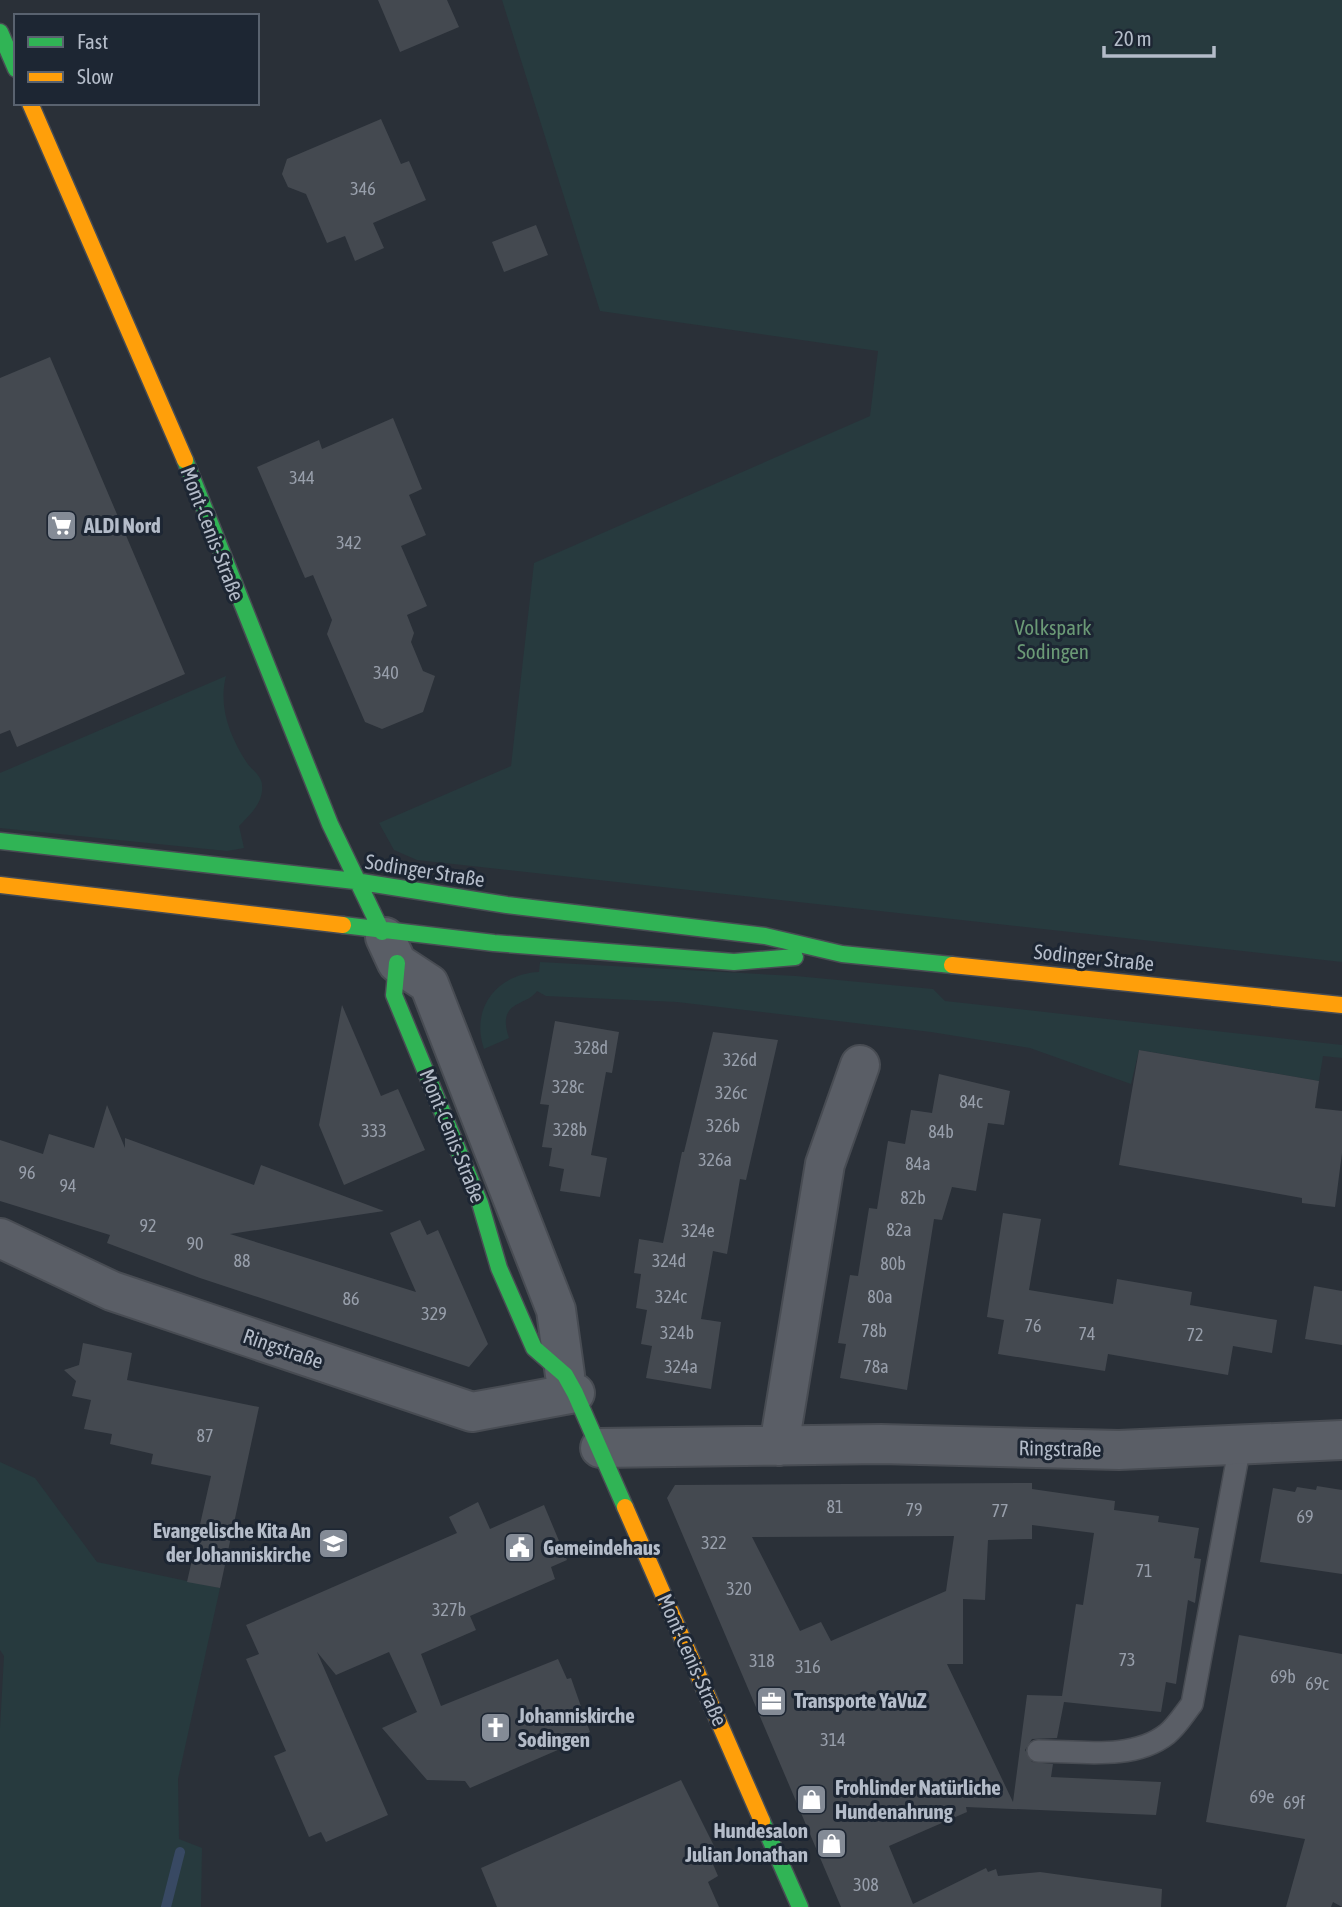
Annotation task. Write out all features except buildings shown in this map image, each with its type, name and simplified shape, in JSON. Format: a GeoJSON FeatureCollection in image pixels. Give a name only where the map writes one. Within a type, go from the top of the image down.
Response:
{"type":"FeatureCollection","features":[{"type":"Feature","properties":{"kind":"main road"},"geometry":{"type":"LineString","coordinates":[[0,32],[14,64]]}},
{"type":"Feature","properties":{"kind":"main road","name":"Mont-Cenis-Straße"},"geometry":{"type":"LineString","coordinates":[[31,105],[191,475],[236,593],[355,881],[390,947]]}},
{"type":"Feature","properties":{"kind":"main road","name":"Sodinger Straße"},"geometry":{"type":"LineString","coordinates":[[0,841],[355,881],[507,905],[765,936],[842,954],[1342,1005]]}},
{"type":"Feature","properties":{"kind":"main road","name":"Sodinger Straße"},"geometry":{"type":"LineString","coordinates":[[0,884],[390,947],[734,962],[842,954]]}},
{"type":"Feature","properties":{"kind":"main road","name":"Mont-Cenis-Straße"},"geometry":{"type":"LineString","coordinates":[[570,1384],[800,1907]]}},
{"type":"Feature","properties":{"kind":"street","name":"Mont-Cenis-Straße"},"geometry":{"type":"LineString","coordinates":[[390,947],[429,984],[556,1310],[570,1384]]}},
{"type":"Feature","properties":{"kind":"street"},"geometry":{"type":"LineString","coordinates":[[779,1446],[825,1164],[860,1065]]}},
{"type":"Feature","properties":{"kind":"street","name":"Ringstraße"},"geometry":{"type":"LineString","coordinates":[[0,1238],[112,1291],[472,1412],[570,1384]]}},
{"type":"Feature","properties":{"kind":"street","name":"Ringstraße"},"geometry":{"type":"LineString","coordinates":[[600,1448],[881,1444],[1119,1450],[1342,1440]]}},
{"type":"Feature","properties":{"kind":"lane"},"geometry":{"type":"LineString","coordinates":[[1038,1751],[1105,1752],[1145,1746],[1166,1734],[1192,1704],[1240,1445]]}},
{"type":"Feature","properties":{"kind":"green space","name":"Volkspark Sodingen"},"geometry":{"type":"Polygon","coordinates":[[[502,0],[1342,0],[1342,962],[417,860],[394,850],[379,823],[511,766],[534,563],[870,416],[878,351],[600,311],[502,0]]]}},
{"type":"Feature","properties":{"kind":"green space"},"geometry":{"type":"Polygon","coordinates":[[[226,676],[224,699],[227,721],[241,753],[262,782],[259,803],[239,826],[244,848],[227,851],[0,828],[0,773],[226,676]]]}},
{"type":"Feature","properties":{"kind":"green space"},"geometry":{"type":"Polygon","coordinates":[[[540,962],[796,976],[933,989],[945,1001],[1342,1045],[1342,1058],[1323,1056],[1319,1081],[1139,1050],[1131,1084],[1030,1048],[931,1032],[677,1002],[546,996],[537,991],[509,1011],[506,1026],[509,1038],[484,1049],[481,1020],[490,996],[499,986],[511,979],[539,972],[540,962]]]}},
{"type":"Feature","properties":{"kind":"green space"},"geometry":{"type":"Polygon","coordinates":[[[0,1462],[35,1478],[97,1562],[220,1588],[178,1779],[179,1839],[202,1848],[201,1907],[0,1907],[0,1728],[4,1656],[0,1650],[0,1462]]]}},
{"type":"Feature","properties":{"kind":"waterway"},"geometry":{"type":"LineString","coordinates":[[166,1907],[180,1852]]}},
{"type":"Feature","properties":{"kind":"traffic: fast"},"geometry":{"type":"LineString","coordinates":[[0,32],[14,64]]}},
{"type":"Feature","properties":{"kind":"traffic: fast"},"geometry":{"type":"LineString","coordinates":[[185,460],[330,824],[382,932]]}},
{"type":"Feature","properties":{"kind":"traffic: fast"},"geometry":{"type":"LineString","coordinates":[[0,841],[355,881],[507,905],[765,936],[842,954],[952,965]]}},
{"type":"Feature","properties":{"kind":"traffic: fast"},"geometry":{"type":"LineString","coordinates":[[343,925],[494,943],[734,962],[795,957]]}},
{"type":"Feature","properties":{"kind":"traffic: fast"},"geometry":{"type":"LineString","coordinates":[[397,963],[394,995],[480,1203],[499,1268],[534,1348],[565,1375],[575,1393],[625,1507]]}},
{"type":"Feature","properties":{"kind":"traffic: fast"},"geometry":{"type":"LineString","coordinates":[[762,1821],[800,1907]]}},
{"type":"Feature","properties":{"kind":"traffic: slow"},"geometry":{"type":"LineString","coordinates":[[31,105],[185,460]]}},
{"type":"Feature","properties":{"kind":"traffic: slow"},"geometry":{"type":"LineString","coordinates":[[0,885],[343,925]]}},
{"type":"Feature","properties":{"kind":"traffic: slow"},"geometry":{"type":"LineString","coordinates":[[952,965],[1342,1005]]}},
{"type":"Feature","properties":{"kind":"traffic: slow"},"geometry":{"type":"LineString","coordinates":[[625,1507],[762,1821]]}},
{"type":"Feature","properties":{"kind":"place","name":"ALDI Nord"},"geometry":{"type":"Point","coordinates":[61,526]}},
{"type":"Feature","properties":{"kind":"place","name":"Evangelische Kita An der Johanniskirche"},"geometry":{"type":"Point","coordinates":[334,1543]}},
{"type":"Feature","properties":{"kind":"place","name":"Gemeindehaus"},"geometry":{"type":"Point","coordinates":[520,1548]}},
{"type":"Feature","properties":{"kind":"place","name":"Transporte YaVuZ"},"geometry":{"type":"Point","coordinates":[771,1701]}},
{"type":"Feature","properties":{"kind":"place","name":"Johanniskirche Sodingen"},"geometry":{"type":"Point","coordinates":[495,1728]}},
{"type":"Feature","properties":{"kind":"place","name":"Frohlinder Natürliche Hundenahrung"},"geometry":{"type":"Point","coordinates":[812,1800]}},
{"type":"Feature","properties":{"kind":"place","name":"Hundesalon Julian Jonathan"},"geometry":{"type":"Point","coordinates":[831,1843]}}]}
